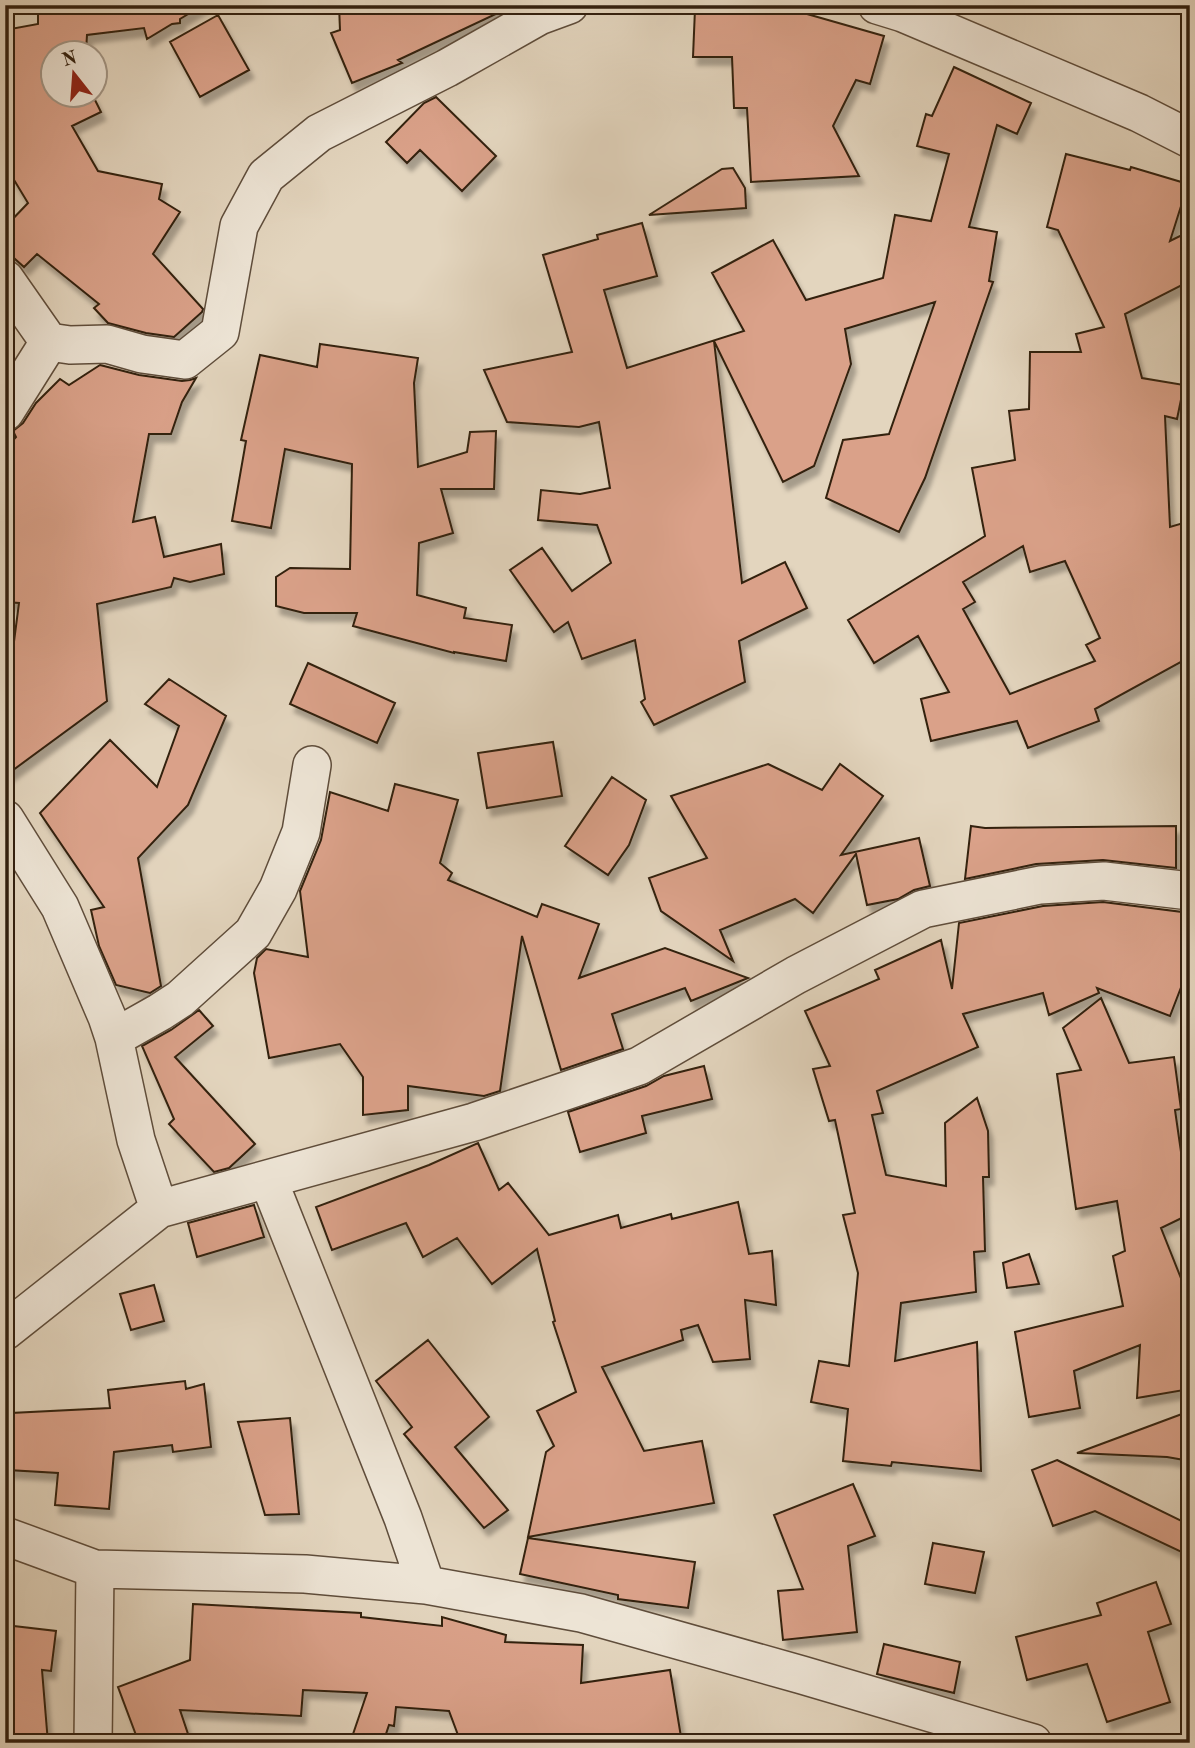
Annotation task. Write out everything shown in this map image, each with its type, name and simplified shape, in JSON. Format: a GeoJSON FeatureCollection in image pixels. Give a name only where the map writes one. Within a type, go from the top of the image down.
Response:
{"type":"FeatureCollection","features":[{"type":"Feature","properties":{"kind":"street"},"geometry":{"type":"LineString","coordinates":[[5,279],[49,342],[70,345],[107,344],[142,354],[185,360],[220,332],[239,226],[266,176],[319,133],[447,68],[539,16],[569,5]]}},
{"type":"Feature","properties":{"kind":"street"},"geometry":{"type":"LineString","coordinates":[[877,5],[903,13],[1139,113],[1190,139]]}},
{"type":"Feature","properties":{"kind":"street"},"geometry":{"type":"LineString","coordinates":[[5,412],[49,342]]}},
{"type":"Feature","properties":{"kind":"street"},"geometry":{"type":"LineString","coordinates":[[114,1038],[180,999],[253,933],[278,888],[301,832],[312,765]]}},
{"type":"Feature","properties":{"kind":"street"},"geometry":{"type":"LineString","coordinates":[[5,819],[60,907],[107,1017],[136,1140],[159,1209]]}},
{"type":"Feature","properties":{"kind":"street"},"geometry":{"type":"LineString","coordinates":[[5,1331],[159,1209],[474,1122],[639,1066],[796,975],[923,909],[1040,885],[1104,881],[1190,891]]}},
{"type":"Feature","properties":{"kind":"street"},"geometry":{"type":"LineString","coordinates":[[268,1179],[403,1518],[426,1586]]}},
{"type":"Feature","properties":{"kind":"street"},"geometry":{"type":"LineString","coordinates":[[5,1536],[95,1569],[305,1574],[426,1586],[581,1613],[1033,1743]]}},
{"type":"Feature","properties":{"kind":"street"},"geometry":{"type":"LineString","coordinates":[[93,1743],[95,1569]]}},
{"type":"Feature","properties":{"kind":"building"},"geometry":{"type":"Polygon","coordinates":[[[38,5],[203,5],[180,19],[180,23],[172,24],[147,39],[144,28],[87,35],[87,38],[38,38],[38,108],[99,108],[101,112],[72,126],[98,171],[162,184],[159,199],[180,212],[153,254],[203,309],[174,337],[108,323],[94,308],[99,304],[37,254],[24,267],[5,250],[5,227],[28,203],[5,165],[5,30],[38,24],[38,5]]]}},
{"type":"Feature","properties":{"kind":"building"},"geometry":{"type":"Polygon","coordinates":[[[339,5],[515,5],[398,60],[402,63],[352,83],[331,33],[340,30],[339,5]]]}},
{"type":"Feature","properties":{"kind":"building"},"geometry":{"type":"Polygon","coordinates":[[[743,5],[801,5],[800,12],[884,36],[870,84],[856,80],[833,126],[859,176],[751,182],[747,108],[734,108],[732,57],[693,57],[695,9],[743,9],[743,5]]]}},
{"type":"Feature","properties":{"kind":"building"},"geometry":{"type":"Polygon","coordinates":[[[218,15],[249,70],[200,97],[170,42],[218,15]]]}},
{"type":"Feature","properties":{"kind":"building"},"geometry":{"type":"Polygon","coordinates":[[[954,67],[1031,103],[1017,134],[997,125],[969,227],[997,232],[989,281],[993,282],[925,478],[899,532],[826,498],[843,440],[889,434],[935,302],[845,329],[851,364],[814,466],[783,482],[714,341],[742,583],[785,562],[807,608],[739,641],[745,682],[654,725],[641,702],[645,699],[635,640],[582,659],[568,622],[554,632],[510,570],[542,548],[572,591],[611,563],[597,525],[538,520],[541,490],[580,494],[610,488],[599,422],[579,427],[507,422],[484,370],[572,352],[543,255],[598,239],[597,235],[642,223],[657,276],[604,290],[627,368],[744,331],[712,273],[773,240],[806,300],[883,278],[895,215],[931,221],[949,154],[917,146],[926,114],[932,116],[954,67]]]}},
{"type":"Feature","properties":{"kind":"building"},"geometry":{"type":"Polygon","coordinates":[[[436,97],[496,156],[462,191],[420,150],[407,163],[386,142],[424,103],[436,97]]]}},
{"type":"Feature","properties":{"kind":"building"},"geometry":{"type":"Polygon","coordinates":[[[1066,154],[1130,170],[1131,167],[1188,184],[1170,241],[1190,231],[1190,281],[1125,314],[1142,378],[1184,385],[1177,419],[1165,416],[1170,527],[1190,521],[1190,657],[1095,709],[1099,721],[1028,748],[1017,721],[931,741],[921,699],[949,692],[918,636],[874,663],[848,620],[985,536],[972,468],[1015,460],[1009,411],[1029,409],[1030,352],[1081,352],[1076,334],[1104,327],[1058,230],[1047,227],[1066,154]],[[1023,546],[963,582],[975,602],[963,609],[1010,694],[1095,661],[1086,645],[1100,638],[1065,561],[1030,572],[1023,546]]]}},
{"type":"Feature","properties":{"kind":"building"},"geometry":{"type":"Polygon","coordinates":[[[733,168],[745,188],[746,208],[649,215],[722,169],[733,168]]]}},
{"type":"Feature","properties":{"kind":"building"},"geometry":{"type":"Polygon","coordinates":[[[320,344],[418,358],[414,383],[418,467],[467,452],[470,432],[496,431],[494,489],[441,489],[453,533],[419,543],[417,595],[466,608],[464,618],[512,625],[506,661],[454,653],[353,626],[357,613],[304,613],[276,606],[276,577],[290,568],[350,569],[352,464],[285,449],[271,528],[232,521],[246,441],[241,440],[260,355],[317,367],[320,344]]]}},
{"type":"Feature","properties":{"kind":"building"},"geometry":{"type":"Polygon","coordinates":[[[100,365],[139,375],[182,381],[196,378],[182,402],[171,434],[149,434],[133,522],[155,517],[164,557],[221,544],[224,574],[190,582],[174,578],[171,587],[97,604],[107,701],[5,776],[5,657],[12,657],[19,603],[5,602],[5,449],[16,437],[13,431],[60,379],[69,385],[100,365]]]}},
{"type":"Feature","properties":{"kind":"building"},"geometry":{"type":"Polygon","coordinates":[[[308,663],[395,703],[377,743],[290,704],[308,663]]]}},
{"type":"Feature","properties":{"kind":"building"},"geometry":{"type":"Polygon","coordinates":[[[169,679],[226,716],[188,805],[138,858],[161,986],[150,993],[116,985],[99,946],[91,910],[104,907],[40,813],[110,740],[157,787],[179,726],[145,704],[169,679]]]}},
{"type":"Feature","properties":{"kind":"building"},"geometry":{"type":"Polygon","coordinates":[[[553,742],[562,796],[487,808],[478,753],[553,742]]]}},
{"type":"Feature","properties":{"kind":"building"},"geometry":{"type":"Polygon","coordinates":[[[768,764],[822,790],[840,764],[883,796],[841,855],[919,838],[930,886],[914,890],[898,899],[867,905],[856,854],[813,913],[795,899],[720,930],[733,961],[661,911],[649,878],[707,858],[671,796],[768,764]]]}},
{"type":"Feature","properties":{"kind":"building"},"geometry":{"type":"Polygon","coordinates":[[[612,777],[646,800],[629,845],[608,875],[565,846],[612,777]]]}},
{"type":"Feature","properties":{"kind":"building"},"geometry":{"type":"Polygon","coordinates":[[[395,784],[458,800],[440,863],[452,873],[448,880],[537,917],[542,904],[599,924],[579,978],[665,948],[748,978],[691,1001],[685,988],[612,1014],[623,1049],[561,1070],[522,936],[500,1091],[484,1096],[408,1086],[408,1110],[363,1115],[363,1077],[340,1044],[269,1058],[254,973],[257,958],[266,949],[308,957],[300,891],[321,840],[330,792],[388,811],[395,784]]]}},
{"type":"Feature","properties":{"kind":"building"},"geometry":{"type":"Polygon","coordinates":[[[971,826],[1176,826],[1176,868],[1103,860],[1036,864],[965,879],[971,826]]]}},
{"type":"Feature","properties":{"kind":"building"},"geometry":{"type":"Polygon","coordinates":[[[1103,902],[1190,913],[1190,964],[1170,1016],[1097,988],[1099,993],[1049,1015],[1043,993],[963,1014],[978,1047],[877,1091],[883,1113],[872,1115],[886,1175],[946,1186],[945,1123],[977,1098],[988,1131],[989,1177],[983,1177],[985,1251],[974,1252],[976,1292],[901,1303],[895,1361],[977,1342],[981,1471],[892,1462],[891,1466],[843,1461],[848,1409],[811,1402],[819,1361],[849,1366],[858,1273],[843,1215],[855,1213],[835,1120],[829,1121],[813,1069],[830,1066],[805,1011],[879,979],[875,970],[941,940],[952,989],[959,923],[1043,906],[1103,902]]]}},
{"type":"Feature","properties":{"kind":"building"},"geometry":{"type":"Polygon","coordinates":[[[1101,998],[1129,1063],[1174,1057],[1181,1109],[1175,1110],[1186,1187],[1190,1194],[1190,1214],[1161,1228],[1190,1301],[1190,1389],[1137,1398],[1140,1345],[1074,1371],[1080,1408],[1029,1417],[1015,1332],[1123,1306],[1113,1256],[1125,1251],[1117,1201],[1076,1209],[1057,1074],[1081,1070],[1063,1028],[1101,998]]]}},
{"type":"Feature","properties":{"kind":"building"},"geometry":{"type":"Polygon","coordinates":[[[199,1010],[213,1026],[175,1057],[255,1144],[229,1168],[214,1172],[169,1124],[174,1119],[142,1046],[199,1010]]]}},
{"type":"Feature","properties":{"kind":"building"},"geometry":{"type":"Polygon","coordinates":[[[704,1066],[712,1099],[642,1116],[646,1133],[580,1152],[568,1112],[646,1086],[664,1076],[704,1066]]]}},
{"type":"Feature","properties":{"kind":"building"},"geometry":{"type":"Polygon","coordinates":[[[478,1143],[499,1190],[508,1183],[549,1235],[618,1215],[621,1228],[671,1214],[672,1219],[738,1202],[749,1254],[772,1251],[776,1305],[745,1300],[750,1359],[713,1362],[698,1325],[681,1330],[683,1340],[602,1367],[644,1451],[702,1441],[714,1503],[528,1537],[546,1452],[554,1446],[537,1411],[576,1392],[553,1322],[555,1321],[537,1249],[492,1284],[457,1238],[423,1257],[406,1223],[332,1250],[316,1207],[429,1165],[478,1143]]]}},
{"type":"Feature","properties":{"kind":"building"},"geometry":{"type":"Polygon","coordinates":[[[254,1205],[264,1237],[197,1257],[188,1223],[254,1205]]]}},
{"type":"Feature","properties":{"kind":"building"},"geometry":{"type":"Polygon","coordinates":[[[1029,1254],[1039,1284],[1007,1288],[1003,1263],[1029,1254]]]}},
{"type":"Feature","properties":{"kind":"building"},"geometry":{"type":"Polygon","coordinates":[[[154,1285],[164,1321],[131,1330],[120,1294],[154,1285]]]}},
{"type":"Feature","properties":{"kind":"building"},"geometry":{"type":"Polygon","coordinates":[[[428,1340],[489,1417],[455,1447],[508,1510],[484,1528],[404,1434],[412,1427],[376,1381],[428,1340]]]}},
{"type":"Feature","properties":{"kind":"building"},"geometry":{"type":"Polygon","coordinates":[[[185,1381],[186,1389],[204,1384],[211,1447],[173,1452],[172,1445],[114,1452],[109,1509],[55,1505],[58,1473],[8,1470],[11,1413],[110,1408],[108,1390],[185,1381]]]}},
{"type":"Feature","properties":{"kind":"building"},"geometry":{"type":"Polygon","coordinates":[[[1190,1411],[1190,1461],[1167,1457],[1077,1453],[1190,1411]]]}},
{"type":"Feature","properties":{"kind":"building"},"geometry":{"type":"Polygon","coordinates":[[[290,1418],[299,1514],[265,1515],[238,1422],[290,1418]]]}},
{"type":"Feature","properties":{"kind":"building"},"geometry":{"type":"Polygon","coordinates":[[[1057,1460],[1190,1525],[1190,1556],[1095,1511],[1053,1526],[1032,1470],[1057,1460]]]}},
{"type":"Feature","properties":{"kind":"building"},"geometry":{"type":"Polygon","coordinates":[[[853,1484],[875,1536],[848,1546],[857,1632],[783,1640],[778,1591],[803,1589],[774,1515],[853,1484]]]}},
{"type":"Feature","properties":{"kind":"building"},"geometry":{"type":"Polygon","coordinates":[[[528,1538],[695,1562],[688,1608],[618,1599],[618,1595],[520,1574],[528,1538]]]}},
{"type":"Feature","properties":{"kind":"building"},"geometry":{"type":"Polygon","coordinates":[[[933,1543],[984,1552],[975,1593],[925,1584],[933,1543]]]}},
{"type":"Feature","properties":{"kind":"building"},"geometry":{"type":"Polygon","coordinates":[[[1156,1582],[1171,1624],[1148,1632],[1170,1702],[1107,1722],[1087,1664],[1027,1680],[1016,1637],[1101,1615],[1097,1603],[1156,1582]]]}},
{"type":"Feature","properties":{"kind":"building"},"geometry":{"type":"Polygon","coordinates":[[[193,1604],[361,1613],[361,1617],[442,1626],[442,1617],[506,1635],[505,1642],[583,1645],[581,1683],[670,1670],[682,1743],[461,1743],[449,1711],[396,1707],[394,1726],[389,1725],[383,1743],[350,1743],[367,1693],[303,1690],[301,1716],[180,1710],[188,1734],[164,1743],[139,1743],[118,1687],[190,1660],[193,1604]]]}},
{"type":"Feature","properties":{"kind":"building"},"geometry":{"type":"Polygon","coordinates":[[[5,1625],[56,1631],[51,1671],[42,1670],[48,1743],[8,1743],[5,1625]]]}},
{"type":"Feature","properties":{"kind":"building"},"geometry":{"type":"Polygon","coordinates":[[[884,1644],[960,1662],[954,1693],[877,1674],[884,1644]]]}}]}
